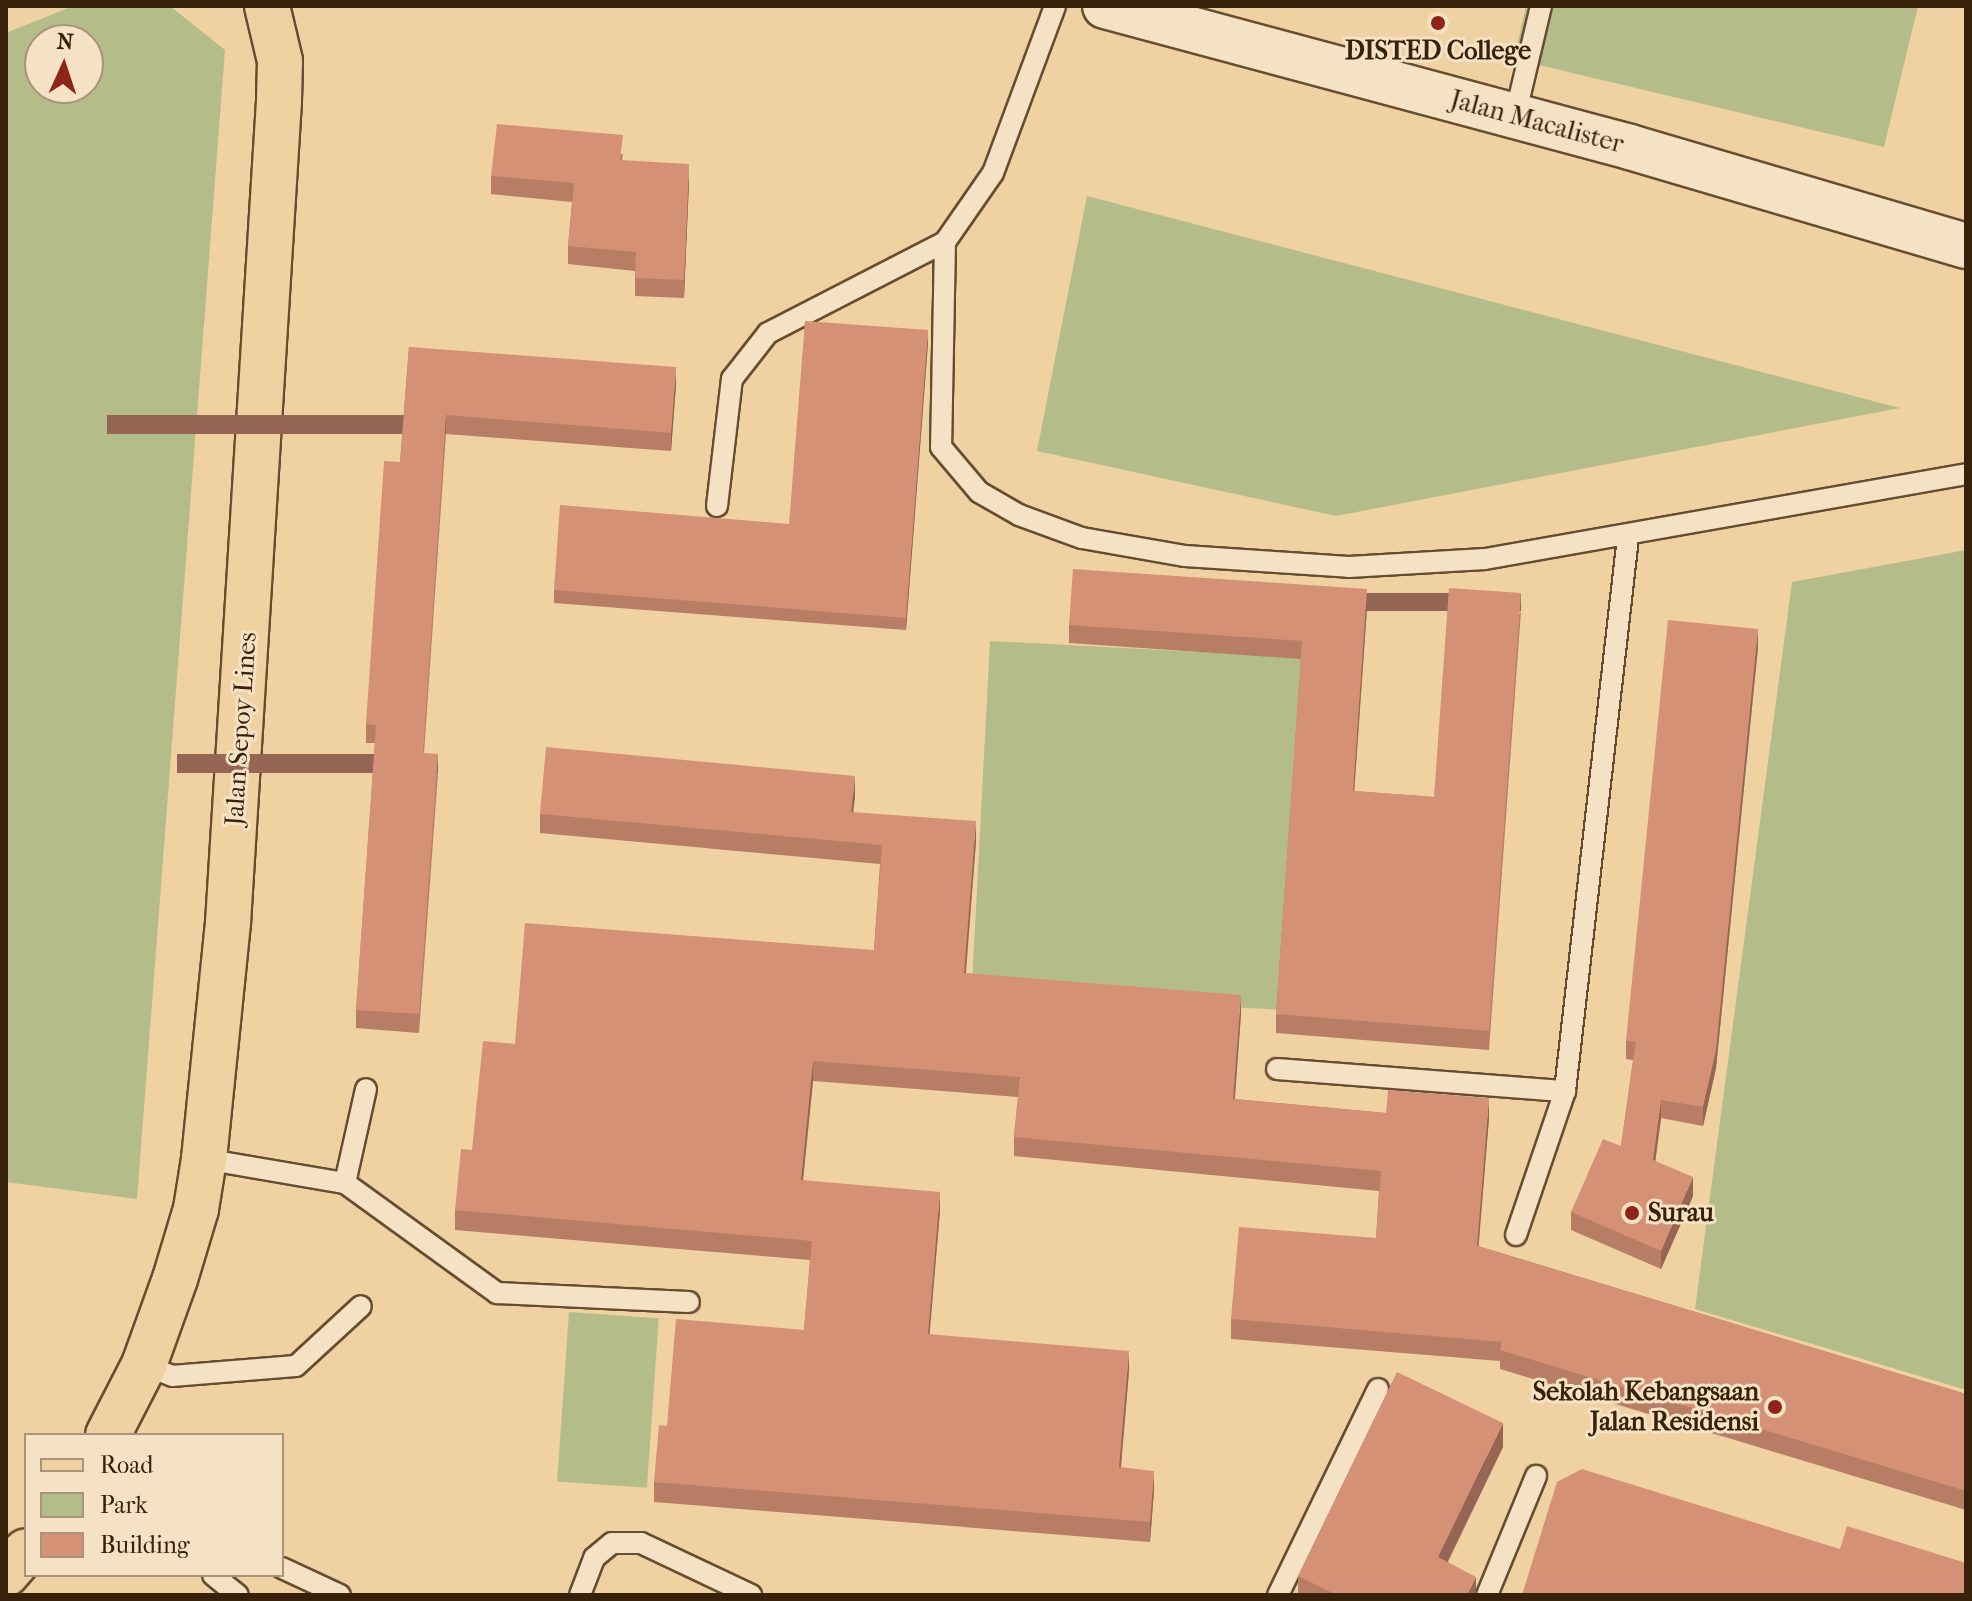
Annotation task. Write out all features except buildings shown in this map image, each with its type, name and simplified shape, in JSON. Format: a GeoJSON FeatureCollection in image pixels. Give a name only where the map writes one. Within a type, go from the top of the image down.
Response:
{"type":"FeatureCollection","features":[{"type":"Feature","properties":{"kind":"main road","name":"Jalan Macalister"},"geometry":{"type":"LineString","coordinates":[[1105,6],[1515,116],[1966,246]]}},
{"type":"Feature","properties":{"kind":"main road","name":"Jalan Sepoy Lines"},"geometry":{"type":"LineString","coordinates":[[109,1433],[144,1365],[196,1209],[204,1159],[228,923],[254,533],[279,101],[280,61],[272,11]]}},
{"type":"Feature","properties":{"kind":"main road"},"geometry":{"type":"LineString","coordinates":[[6,1574],[24,1553]]}},
{"type":"Feature","properties":{"kind":"lane"},"geometry":{"type":"LineString","coordinates":[[717,506],[732,379],[768,333],[945,242],[993,173],[1055,6]]}},
{"type":"Feature","properties":{"kind":"lane"},"geometry":{"type":"LineString","coordinates":[[1515,116],[1541,6]]}},
{"type":"Feature","properties":{"kind":"lane"},"geometry":{"type":"LineString","coordinates":[[945,242],[941,447],[979,492],[1019,515],[1082,538],[1185,556],[1349,567],[1485,559],[1628,537],[1966,474]]}},
{"type":"Feature","properties":{"kind":"lane"},"geometry":{"type":"LineString","coordinates":[[1516,1235],[1565,1091],[1628,537]]}},
{"type":"Feature","properties":{"kind":"lane"},"geometry":{"type":"LineString","coordinates":[[1277,1069],[1565,1091]]}},
{"type":"Feature","properties":{"kind":"lane"},"geometry":{"type":"LineString","coordinates":[[345,1183],[366,1089]]}},
{"type":"Feature","properties":{"kind":"lane"},"geometry":{"type":"LineString","coordinates":[[204,1159],[345,1183],[497,1293],[689,1302]]}},
{"type":"Feature","properties":{"kind":"lane"},"geometry":{"type":"LineString","coordinates":[[144,1365],[172,1376],[296,1366],[361,1306]]}},
{"type":"Feature","properties":{"kind":"lane"},"geometry":{"type":"LineString","coordinates":[[1278,1595],[1378,1389]]}},
{"type":"Feature","properties":{"kind":"lane"},"geometry":{"type":"LineString","coordinates":[[1487,1595],[1536,1476]]}},
{"type":"Feature","properties":{"kind":"lane"},"geometry":{"type":"LineString","coordinates":[[580,1595],[594,1558],[612,1543],[641,1543],[751,1595]]}},
{"type":"Feature","properties":{"kind":"lane"},"geometry":{"type":"LineString","coordinates":[[284,1569],[340,1595]]}},
{"type":"Feature","properties":{"kind":"lane"},"geometry":{"type":"LineString","coordinates":[[216,1577],[238,1595]]}},
{"type":"Feature","properties":{"kind":"green space"},"geometry":{"type":"Polygon","coordinates":[[[73,6],[170,6],[225,50],[137,1199],[6,1182],[6,33],[24,26],[24,104],[104,104],[104,24],[28,24],[73,6]]]}},
{"type":"Feature","properties":{"kind":"green space"},"geometry":{"type":"Polygon","coordinates":[[[1526,6],[1918,6],[1884,147],[1514,59],[1526,6]]]}},
{"type":"Feature","properties":{"kind":"green space"},"geometry":{"type":"Polygon","coordinates":[[[1087,196],[1900,408],[1336,516],[1037,451],[1087,196]]]}},
{"type":"Feature","properties":{"kind":"green space"},"geometry":{"type":"Polygon","coordinates":[[[1966,550],[1966,1390],[1695,1309],[1792,582],[1966,550]]]}},
{"type":"Feature","properties":{"kind":"green space"},"geometry":{"type":"Polygon","coordinates":[[[990,641],[1303,657],[1284,1010],[972,994],[990,641]]]}},
{"type":"Feature","properties":{"kind":"green space"},"geometry":{"type":"Polygon","coordinates":[[[569,1312],[659,1318],[647,1488],[557,1482],[569,1312]]]}},
{"type":"Feature","properties":{"kind":"place","name":"DISTED College"},"geometry":{"type":"Point","coordinates":[1438,23]}},
{"type":"Feature","properties":{"kind":"place","name":"Surau"},"geometry":{"type":"Point","coordinates":[1632,1213]}},
{"type":"Feature","properties":{"kind":"place","name":"Sekolah Kebangsaan Jalan Residensi"},"geometry":{"type":"Point","coordinates":[1775,1407]}}]}
